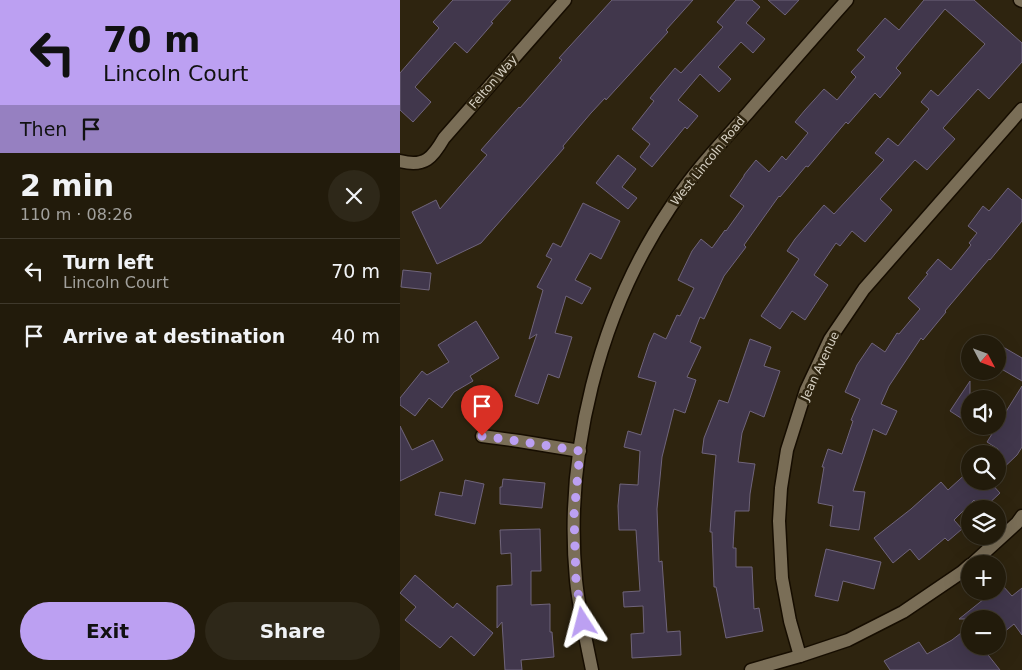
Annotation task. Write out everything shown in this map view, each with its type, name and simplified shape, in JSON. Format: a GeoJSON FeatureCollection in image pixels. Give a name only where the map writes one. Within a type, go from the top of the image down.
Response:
{"type":"FeatureCollection","features":[{"type":"Feature","properties":{"kind":"street","name":"Felton Way"},"geometry":{"type":"LineString","coordinates":[[400,161],[407,163],[420,162],[436,153],[444,138],[566,0]]}},
{"type":"Feature","properties":{"kind":"street","name":"West Lincoln Road"},"geometry":{"type":"LineString","coordinates":[[592,670],[576,581],[574,515],[580,451],[589,396],[602,351],[625,289],[670,208],[704,162],[847,0]]}},
{"type":"Feature","properties":{"kind":"street","name":"Jean Avenue"},"geometry":{"type":"LineString","coordinates":[[800,656],[790,621],[782,578],[779,521],[781,488],[787,450],[806,390],[830,339],[864,289],[1022,109]]}},
{"type":"Feature","properties":{"kind":"street"},"geometry":{"type":"LineString","coordinates":[[482,436],[580,451]]}},
{"type":"Feature","properties":{"kind":"street"},"geometry":{"type":"LineString","coordinates":[[981,555],[1022,516]]}},
{"type":"Feature","properties":{"kind":"street"},"geometry":{"type":"LineString","coordinates":[[751,670],[848,640],[903,612],[961,573]]}},
{"type":"Feature","properties":{"kind":"building"},"geometry":{"type":"Polygon","coordinates":[[[453,0],[511,0],[467,53],[455,42],[415,87],[431,102],[413,122],[400,110],[400,73],[439,28],[433,22],[453,0]]]}},
{"type":"Feature","properties":{"kind":"building"},"geometry":{"type":"Polygon","coordinates":[[[612,0],[693,0],[666,30],[668,32],[606,100],[605,98],[591,113],[563,146],[564,148],[481,243],[437,264],[412,212],[436,200],[440,209],[487,155],[481,150],[562,60],[559,58],[612,0]]]}},
{"type":"Feature","properties":{"kind":"building"},"geometry":{"type":"Polygon","coordinates":[[[736,0],[752,0],[760,7],[746,23],[765,39],[753,53],[741,42],[718,67],[731,79],[719,92],[700,74],[678,100],[698,116],[687,129],[685,127],[652,167],[640,157],[650,144],[632,129],[654,101],[650,98],[675,68],[681,73],[723,27],[717,22],[736,0]]]}},
{"type":"Feature","properties":{"kind":"building"},"geometry":{"type":"Polygon","coordinates":[[[768,0],[799,0],[785,15],[768,0]]]}},
{"type":"Feature","properties":{"kind":"building"},"geometry":{"type":"Polygon","coordinates":[[[924,0],[974,0],[1022,43],[1022,62],[989,99],[978,89],[943,128],[955,139],[927,170],[915,160],[880,199],[892,210],[865,242],[852,231],[840,246],[836,243],[814,275],[828,285],[805,320],[792,311],[780,329],[761,316],[799,259],[787,251],[824,205],[834,214],[884,160],[875,153],[888,138],[898,146],[929,109],[921,102],[931,90],[938,96],[985,44],[945,9],[896,68],[901,73],[880,98],[875,93],[848,124],[846,122],[808,167],[806,166],[779,196],[744,245],[746,247],[724,276],[704,319],[700,317],[690,342],[701,347],[687,377],[696,380],[685,413],[674,409],[662,457],[657,509],[659,562],[662,561],[667,632],[680,631],[681,655],[632,658],[631,634],[644,633],[643,606],[624,607],[623,592],[640,591],[636,530],[619,530],[618,506],[620,484],[638,485],[640,451],[624,447],[628,431],[641,435],[656,382],[638,377],[649,344],[654,333],[666,339],[677,315],[680,316],[694,288],[678,280],[692,251],[701,239],[712,248],[744,206],[730,196],[744,175],[756,160],[769,172],[782,156],[786,160],[808,133],[795,122],[805,110],[824,89],[837,100],[856,77],[851,72],[865,57],[857,50],[885,18],[899,30],[924,0]]]}},
{"type":"Feature","properties":{"kind":"building"},"geometry":{"type":"Polygon","coordinates":[[[618,155],[636,169],[622,187],[637,198],[628,209],[596,183],[618,155]]]}},
{"type":"Feature","properties":{"kind":"building"},"geometry":{"type":"Polygon","coordinates":[[[1008,188],[1022,200],[1022,221],[945,311],[923,340],[921,338],[889,386],[881,404],[897,411],[886,435],[873,429],[853,491],[865,492],[859,530],[830,526],[833,506],[818,503],[824,467],[822,467],[828,449],[842,454],[853,421],[851,420],[860,399],[845,392],[857,365],[872,343],[885,352],[897,333],[899,334],[920,309],[908,298],[928,274],[926,273],[938,259],[951,270],[971,245],[969,243],[977,233],[968,226],[983,206],[989,211],[1008,188]]]}},
{"type":"Feature","properties":{"kind":"building"},"geometry":{"type":"Polygon","coordinates":[[[583,203],[620,221],[601,259],[590,253],[575,280],[591,288],[582,304],[566,296],[555,333],[572,337],[559,378],[548,374],[538,404],[515,396],[537,334],[529,339],[543,290],[537,287],[552,259],[546,256],[553,243],[561,247],[583,203]]]}},
{"type":"Feature","properties":{"kind":"building"},"geometry":{"type":"Polygon","coordinates":[[[403,270],[431,273],[429,290],[401,287],[403,270]]]}},
{"type":"Feature","properties":{"kind":"building"},"geometry":{"type":"Polygon","coordinates":[[[476,321],[499,358],[470,376],[473,381],[454,392],[442,408],[429,398],[415,416],[400,405],[400,398],[422,371],[427,375],[449,362],[438,345],[476,321]]]}},
{"type":"Feature","properties":{"kind":"building"},"geometry":{"type":"Polygon","coordinates":[[[750,339],[771,347],[764,366],[780,371],[764,417],[750,411],[742,433],[738,462],[755,464],[749,511],[735,511],[733,548],[736,548],[736,567],[752,567],[754,609],[759,608],[763,631],[726,638],[716,587],[714,587],[712,532],[710,532],[716,455],[702,453],[704,438],[719,400],[728,403],[750,339]]]}},
{"type":"Feature","properties":{"kind":"building"},"geometry":{"type":"Polygon","coordinates":[[[1006,349],[1022,358],[1022,381],[1006,372],[1006,349]]]}},
{"type":"Feature","properties":{"kind":"building"},"geometry":{"type":"Polygon","coordinates":[[[970,381],[970,390],[964,390],[970,381]]]}},
{"type":"Feature","properties":{"kind":"building"},"geometry":{"type":"Polygon","coordinates":[[[1022,386],[1022,447],[1006,465],[1006,445],[992,445],[987,442],[991,435],[1006,435],[1006,412],[1022,386]]]}},
{"type":"Feature","properties":{"kind":"building"},"geometry":{"type":"Polygon","coordinates":[[[961,394],[961,418],[950,411],[961,394]]]}},
{"type":"Feature","properties":{"kind":"building"},"geometry":{"type":"Polygon","coordinates":[[[400,426],[412,450],[433,440],[443,460],[400,481],[400,426]]]}},
{"type":"Feature","properties":{"kind":"building"},"geometry":{"type":"Polygon","coordinates":[[[961,478],[961,490],[997,490],[1000,493],[993,500],[961,500],[961,513],[954,520],[961,530],[948,541],[945,538],[919,560],[910,549],[893,563],[874,538],[941,482],[948,490],[961,478]]]}},
{"type":"Feature","properties":{"kind":"building"},"geometry":{"type":"Polygon","coordinates":[[[503,479],[545,483],[542,508],[500,504],[500,487],[502,487],[503,479]]]}},
{"type":"Feature","properties":{"kind":"building"},"geometry":{"type":"Polygon","coordinates":[[[465,480],[484,484],[475,524],[435,515],[440,492],[462,496],[465,480]]]}},
{"type":"Feature","properties":{"kind":"building"},"geometry":{"type":"Polygon","coordinates":[[[540,529],[541,571],[531,571],[531,605],[550,604],[550,632],[552,632],[554,657],[521,660],[522,670],[505,670],[502,622],[497,628],[497,586],[512,585],[511,553],[501,554],[500,530],[540,529]]]}},
{"type":"Feature","properties":{"kind":"building"},"geometry":{"type":"Polygon","coordinates":[[[826,549],[881,562],[874,589],[843,581],[838,601],[815,596],[826,549]]]}},
{"type":"Feature","properties":{"kind":"building"},"geometry":{"type":"Polygon","coordinates":[[[415,575],[453,608],[457,603],[493,633],[474,656],[451,636],[440,648],[405,620],[416,607],[400,593],[415,575]]]}},
{"type":"Feature","properties":{"kind":"building"},"geometry":{"type":"Polygon","coordinates":[[[1022,588],[1022,635],[1014,624],[1006,630],[1006,610],[970,610],[983,600],[1006,600],[1006,589],[1012,596],[1022,588]]]}},
{"type":"Feature","properties":{"kind":"building"},"geometry":{"type":"Polygon","coordinates":[[[961,633],[961,655],[988,655],[1000,670],[890,670],[884,661],[919,642],[927,654],[961,633]]]}},
{"type":"Feature","properties":{"kind":"route"},"geometry":{"type":"LineString","coordinates":[[482,436],[580,451],[576,477],[574,515],[576,581],[583,622]]}}]}
